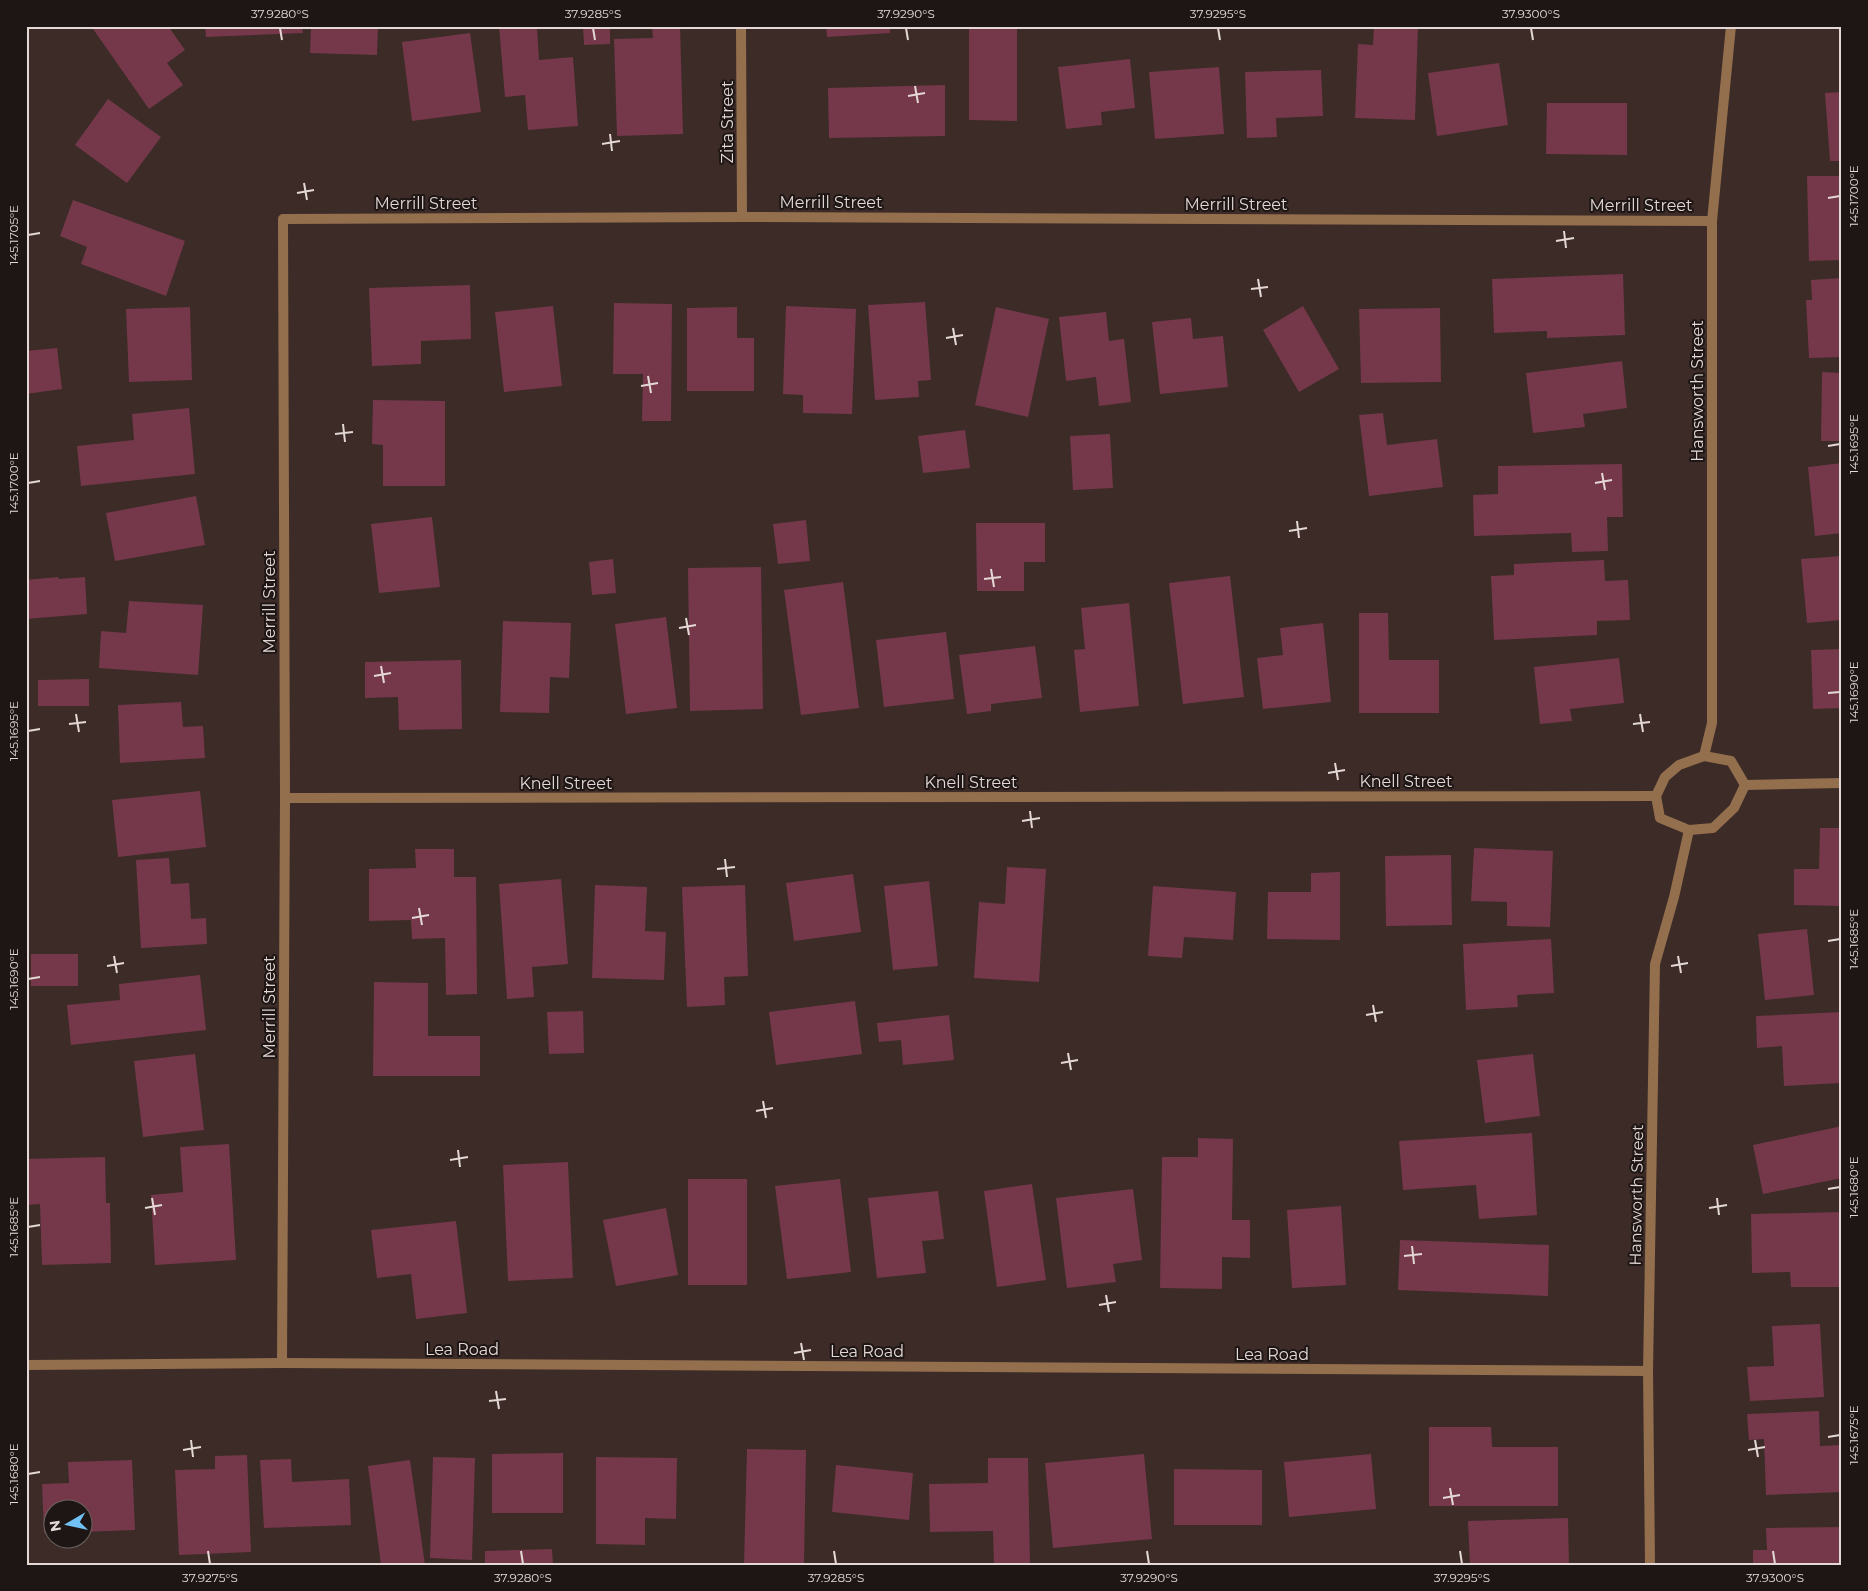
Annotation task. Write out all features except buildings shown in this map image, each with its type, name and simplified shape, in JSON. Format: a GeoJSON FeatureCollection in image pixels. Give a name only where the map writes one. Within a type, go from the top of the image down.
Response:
{"type":"FeatureCollection","features":[{"type":"Feature","properties":{"kind":"street","name":"Zita Street"},"geometry":{"type":"LineString","coordinates":[[741,26],[742,217]]}},
{"type":"Feature","properties":{"kind":"street","name":"Hansworth Street"},"geometry":{"type":"LineString","coordinates":[[1704,756],[1712,723],[1712,221],[1730,26]]}},
{"type":"Feature","properties":{"kind":"street","name":"Merrill Street"},"geometry":{"type":"LineString","coordinates":[[282,1363],[285,798],[283,219],[742,217],[1712,221]]}},
{"type":"Feature","properties":{"kind":"street"},"geometry":{"type":"LineString","coordinates":[[1704,756],[1731,761],[1745,785],[1734,808],[1713,828],[1689,830],[1660,818],[1656,796],[1665,777],[1680,765],[1704,756]]}},
{"type":"Feature","properties":{"kind":"street"},"geometry":{"type":"LineString","coordinates":[[1745,785],[1842,783]]}},
{"type":"Feature","properties":{"kind":"street","name":"Knell Street"},"geometry":{"type":"LineString","coordinates":[[285,798],[1656,796]]}},
{"type":"Feature","properties":{"kind":"street","name":"Hansworth Street"},"geometry":{"type":"LineString","coordinates":[[1650,1565],[1648,1371],[1655,964],[1674,897],[1689,830]]}},
{"type":"Feature","properties":{"kind":"street","name":"Lea Road"},"geometry":{"type":"LineString","coordinates":[[26,1365],[282,1363],[1648,1371]]}}]}
